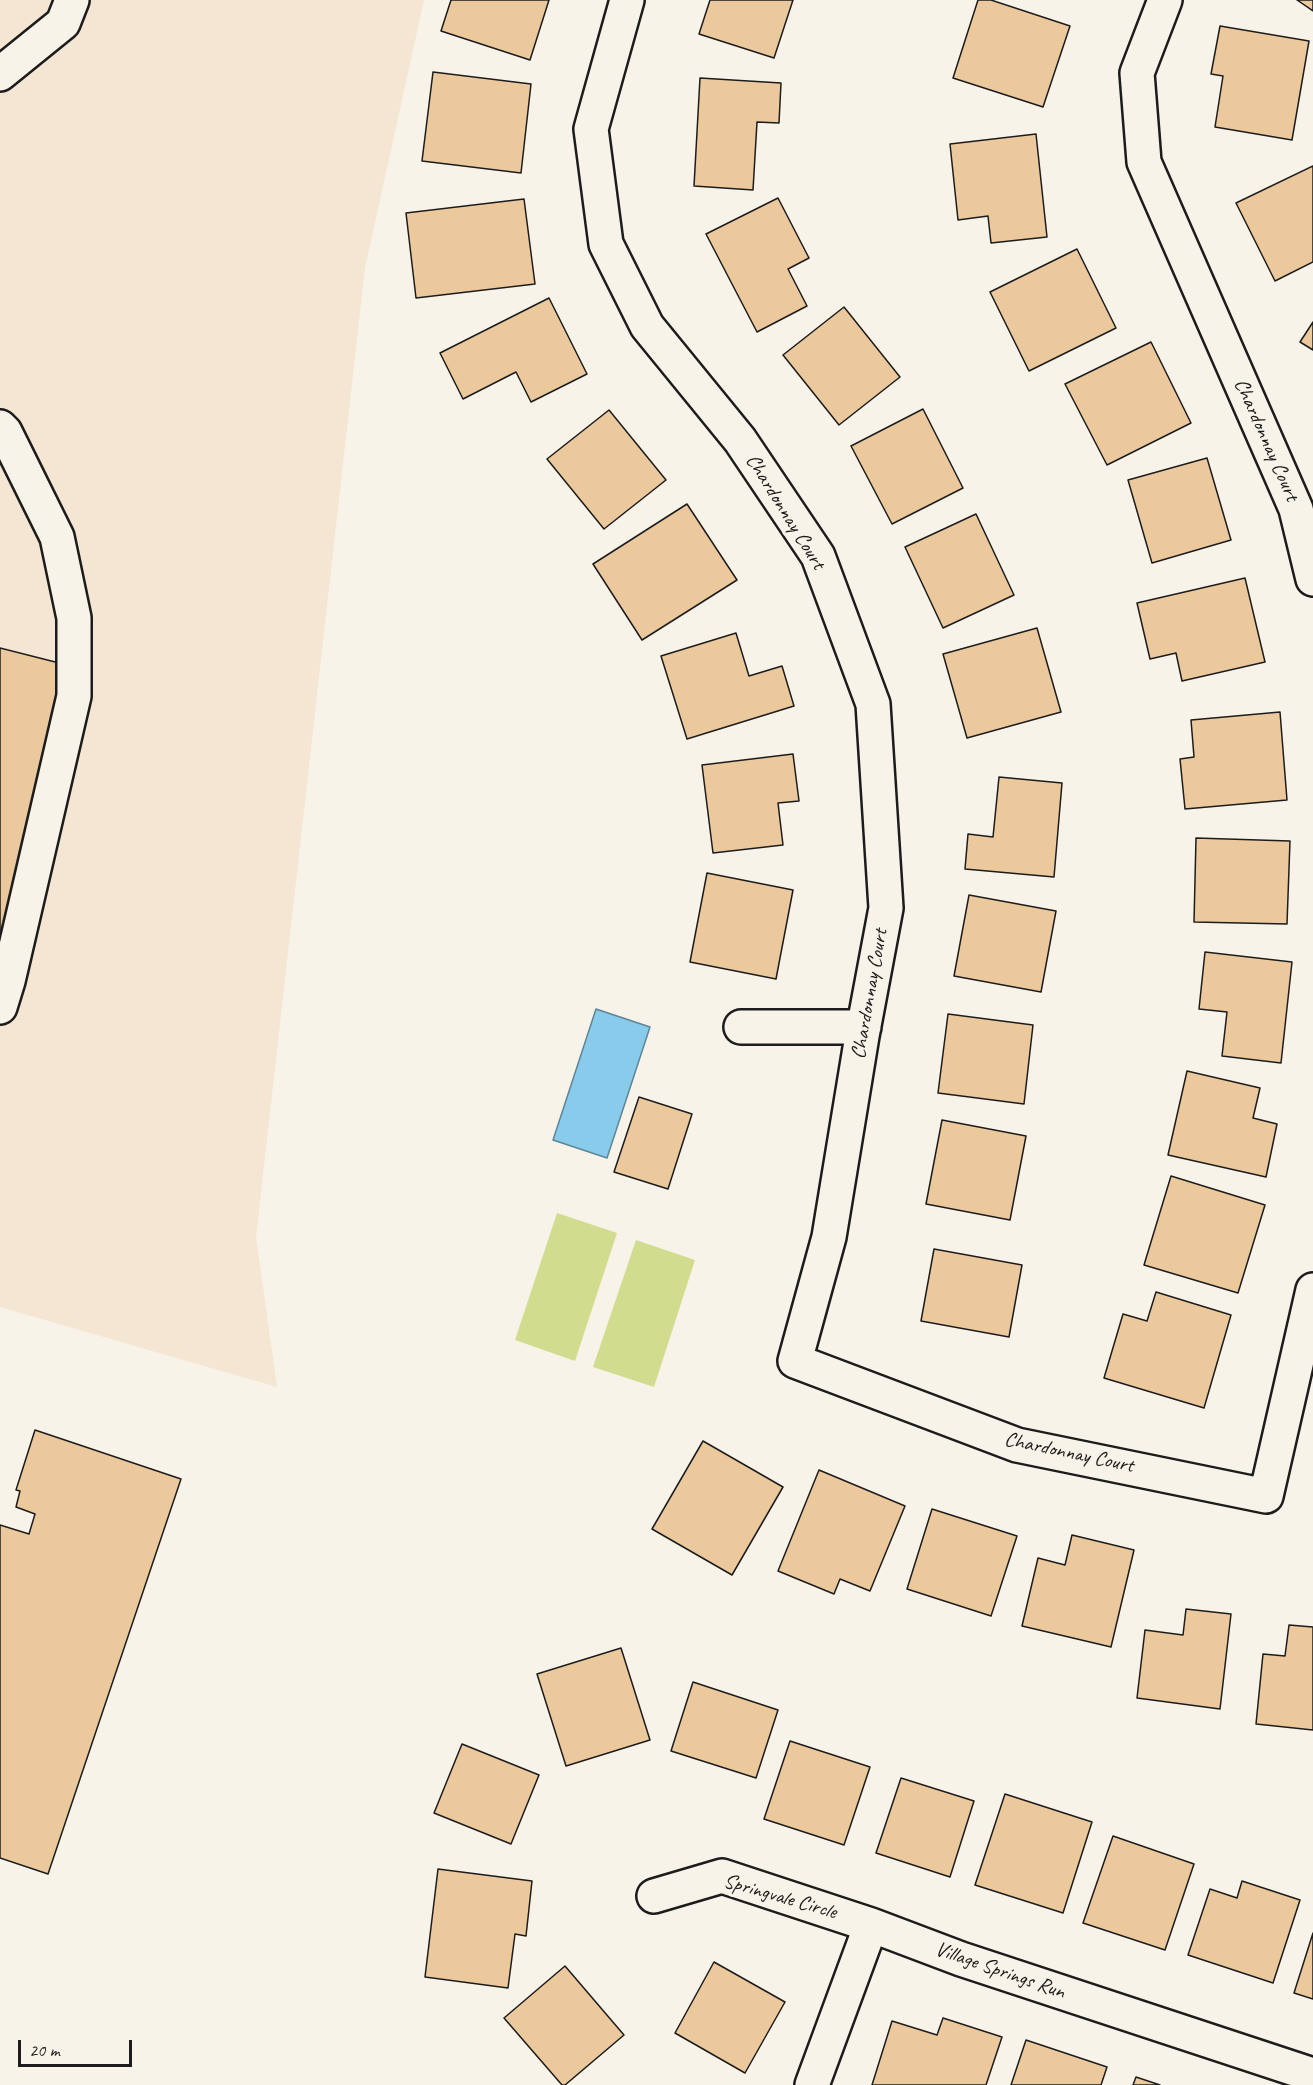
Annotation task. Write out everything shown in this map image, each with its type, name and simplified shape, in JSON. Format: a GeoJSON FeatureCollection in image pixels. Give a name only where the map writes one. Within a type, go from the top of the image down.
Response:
{"type":"FeatureCollection","features":[{"type":"Feature","properties":{"kind":"street"},"geometry":{"type":"LineString","coordinates":[[0,74],[63,23],[72,0]]}},
{"type":"Feature","properties":{"kind":"street","name":"Chardonnay Court"},"geometry":{"type":"LineString","coordinates":[[627,0],[591,129],[606,244],[646,326],[740,440],[818,556],[873,704],[886,908],[829,1237],[795,1361],[1017,1445],[1266,1496],[1313,1290]]}},
{"type":"Feature","properties":{"kind":"street","name":"Chardonnay Court"},"geometry":{"type":"LineString","coordinates":[[1164,0],[1137,72],[1144,162],[1304,508],[1313,579]]}},
{"type":"Feature","properties":{"kind":"street"},"geometry":{"type":"LineString","coordinates":[[0,427],[5,432],[57,537],[74,618],[74,696],[0,1007]]}},
{"type":"Feature","properties":{"kind":"street"},"geometry":{"type":"LineString","coordinates":[[741,1027],[864,1027]]}},
{"type":"Feature","properties":{"kind":"street","name":"Springvale Circle"},"geometry":{"type":"LineString","coordinates":[[654,1896],[722,1876],[871,1925]]}},
{"type":"Feature","properties":{"kind":"street"},"geometry":{"type":"LineString","coordinates":[[812,2085],[871,1925]]}},
{"type":"Feature","properties":{"kind":"street","name":"Village Springs Run"},"geometry":{"type":"LineString","coordinates":[[871,1925],[961,1959],[1298,2076]]}},
{"type":"Feature","properties":{"kind":"shaded area"},"geometry":{"type":"Polygon","coordinates":[[[0,0],[424,0],[365,268],[256,1237],[277,1387],[0,1307],[0,0]]]}},
{"type":"Feature","properties":{"kind":"green space"},"geometry":{"type":"Polygon","coordinates":[[[557,1213],[617,1233],[575,1361],[515,1340],[557,1213]]]}},
{"type":"Feature","properties":{"kind":"green space"},"geometry":{"type":"Polygon","coordinates":[[[636,1240],[695,1260],[654,1387],[593,1367],[636,1240]]]}},
{"type":"Feature","properties":{"kind":"water"},"geometry":{"type":"Polygon","coordinates":[[[596,1009],[650,1027],[607,1158],[553,1140],[596,1009]]]}},
{"type":"Feature","properties":{"kind":"building"},"geometry":{"type":"Polygon","coordinates":[[[451,0],[549,0],[530,60],[441,31],[451,0]]]}},
{"type":"Feature","properties":{"kind":"building"},"geometry":{"type":"Polygon","coordinates":[[[710,0],[793,0],[774,58],[699,34],[710,0]]]}},
{"type":"Feature","properties":{"kind":"building"},"geometry":{"type":"Polygon","coordinates":[[[978,0],[991,0],[1070,26],[1043,107],[953,78],[978,0]]]}},
{"type":"Feature","properties":{"kind":"building"},"geometry":{"type":"Polygon","coordinates":[[[1297,0],[1313,0],[1313,11],[1297,0]]]}},
{"type":"Feature","properties":{"kind":"building"},"geometry":{"type":"Polygon","coordinates":[[[1220,26],[1309,41],[1292,140],[1215,127],[1223,76],[1211,74],[1220,26]]]}},
{"type":"Feature","properties":{"kind":"building"},"geometry":{"type":"Polygon","coordinates":[[[433,72],[531,84],[521,173],[422,161],[433,72]]]}},
{"type":"Feature","properties":{"kind":"building"},"geometry":{"type":"Polygon","coordinates":[[[700,78],[781,83],[779,123],[757,122],[753,190],[694,186],[700,78]]]}},
{"type":"Feature","properties":{"kind":"building"},"geometry":{"type":"Polygon","coordinates":[[[1036,134],[1047,237],[991,243],[988,216],[958,220],[950,144],[1036,134]]]}},
{"type":"Feature","properties":{"kind":"building"},"geometry":{"type":"Polygon","coordinates":[[[1313,166],[1313,262],[1275,281],[1236,203],[1313,166]]]}},
{"type":"Feature","properties":{"kind":"building"},"geometry":{"type":"Polygon","coordinates":[[[778,198],[809,258],[788,269],[807,306],[757,332],[706,234],[778,198]]]}},
{"type":"Feature","properties":{"kind":"building"},"geometry":{"type":"Polygon","coordinates":[[[524,199],[535,284],[416,298],[406,213],[524,199]]]}},
{"type":"Feature","properties":{"kind":"building"},"geometry":{"type":"Polygon","coordinates":[[[1077,249],[1116,328],[1029,371],[990,292],[1077,249]]]}},
{"type":"Feature","properties":{"kind":"building"},"geometry":{"type":"Polygon","coordinates":[[[549,298],[587,374],[531,402],[516,372],[463,399],[440,353],[549,298]]]}},
{"type":"Feature","properties":{"kind":"building"},"geometry":{"type":"Polygon","coordinates":[[[844,307],[900,377],[839,425],[783,355],[844,307]]]}},
{"type":"Feature","properties":{"kind":"building"},"geometry":{"type":"Polygon","coordinates":[[[1313,322],[1313,350],[1300,342],[1313,322]]]}},
{"type":"Feature","properties":{"kind":"building"},"geometry":{"type":"Polygon","coordinates":[[[1151,342],[1191,423],[1107,465],[1065,384],[1151,342]]]}},
{"type":"Feature","properties":{"kind":"building"},"geometry":{"type":"Polygon","coordinates":[[[923,409],[963,488],[892,524],[851,446],[923,409]]]}},
{"type":"Feature","properties":{"kind":"building"},"geometry":{"type":"Polygon","coordinates":[[[609,410],[666,480],[604,529],[547,459],[609,410]]]}},
{"type":"Feature","properties":{"kind":"building"},"geometry":{"type":"Polygon","coordinates":[[[1207,458],[1231,540],[1152,563],[1128,480],[1207,458]]]}},
{"type":"Feature","properties":{"kind":"building"},"geometry":{"type":"Polygon","coordinates":[[[687,504],[737,580],[642,640],[593,564],[687,504]]]}},
{"type":"Feature","properties":{"kind":"building"},"geometry":{"type":"Polygon","coordinates":[[[976,514],[1014,595],[943,628],[905,547],[976,514]]]}},
{"type":"Feature","properties":{"kind":"building"},"geometry":{"type":"Polygon","coordinates":[[[1245,578],[1265,662],[1182,681],[1176,653],[1150,659],[1137,603],[1245,578]]]}},
{"type":"Feature","properties":{"kind":"building"},"geometry":{"type":"Polygon","coordinates":[[[1037,628],[1061,712],[967,738],[943,654],[1037,628]]]}},
{"type":"Feature","properties":{"kind":"building"},"geometry":{"type":"Polygon","coordinates":[[[736,633],[749,676],[782,666],[794,706],[687,739],[661,656],[736,633]]]}},
{"type":"Feature","properties":{"kind":"building"},"geometry":{"type":"Polygon","coordinates":[[[0,648],[71,666],[0,942],[0,648]]]}},
{"type":"Feature","properties":{"kind":"building"},"geometry":{"type":"Polygon","coordinates":[[[1280,712],[1287,800],[1185,809],[1180,759],[1194,757],[1191,720],[1280,712]]]}},
{"type":"Feature","properties":{"kind":"building"},"geometry":{"type":"Polygon","coordinates":[[[793,754],[799,801],[778,803],[783,845],[713,853],[702,765],[793,754]]]}},
{"type":"Feature","properties":{"kind":"building"},"geometry":{"type":"Polygon","coordinates":[[[999,777],[1062,783],[1054,877],[965,869],[968,834],[993,837],[999,777]]]}},
{"type":"Feature","properties":{"kind":"building"},"geometry":{"type":"Polygon","coordinates":[[[1196,838],[1290,841],[1287,924],[1194,922],[1196,838]]]}},
{"type":"Feature","properties":{"kind":"building"},"geometry":{"type":"Polygon","coordinates":[[[707,873],[793,890],[776,979],[690,962],[707,873]]]}},
{"type":"Feature","properties":{"kind":"building"},"geometry":{"type":"Polygon","coordinates":[[[969,895],[1056,911],[1041,992],[954,976],[969,895]]]}},
{"type":"Feature","properties":{"kind":"building"},"geometry":{"type":"Polygon","coordinates":[[[1205,952],[1292,962],[1281,1063],[1222,1056],[1227,1012],[1199,1009],[1205,952]]]}},
{"type":"Feature","properties":{"kind":"building"},"geometry":{"type":"Polygon","coordinates":[[[948,1014],[1033,1025],[1024,1104],[938,1093],[948,1014]]]}},
{"type":"Feature","properties":{"kind":"building"},"geometry":{"type":"Polygon","coordinates":[[[1187,1071],[1260,1088],[1253,1118],[1277,1124],[1266,1177],[1168,1155],[1187,1071]]]}},
{"type":"Feature","properties":{"kind":"building"},"geometry":{"type":"Polygon","coordinates":[[[639,1097],[692,1114],[668,1189],[614,1172],[639,1097]]]}},
{"type":"Feature","properties":{"kind":"building"},"geometry":{"type":"Polygon","coordinates":[[[942,1120],[1026,1136],[1010,1220],[926,1204],[942,1120]]]}},
{"type":"Feature","properties":{"kind":"building"},"geometry":{"type":"Polygon","coordinates":[[[1171,1176],[1265,1205],[1238,1293],[1144,1265],[1171,1176]]]}},
{"type":"Feature","properties":{"kind":"building"},"geometry":{"type":"Polygon","coordinates":[[[934,1249],[1022,1265],[1009,1337],[921,1321],[934,1249]]]}},
{"type":"Feature","properties":{"kind":"building"},"geometry":{"type":"Polygon","coordinates":[[[1156,1292],[1231,1315],[1204,1408],[1104,1378],[1123,1314],[1147,1321],[1156,1292]]]}},
{"type":"Feature","properties":{"kind":"building"},"geometry":{"type":"Polygon","coordinates":[[[35,1430],[181,1479],[48,1874],[0,1858],[0,1525],[29,1534],[35,1514],[16,1507],[20,1491],[16,1490],[35,1430]]]}},
{"type":"Feature","properties":{"kind":"building"},"geometry":{"type":"Polygon","coordinates":[[[703,1441],[783,1487],[732,1575],[652,1529],[703,1441]]]}},
{"type":"Feature","properties":{"kind":"building"},"geometry":{"type":"Polygon","coordinates":[[[819,1470],[905,1506],[870,1591],[840,1579],[834,1594],[778,1571],[819,1470]]]}},
{"type":"Feature","properties":{"kind":"building"},"geometry":{"type":"Polygon","coordinates":[[[932,1509],[1017,1536],[991,1616],[907,1589],[932,1509]]]}},
{"type":"Feature","properties":{"kind":"building"},"geometry":{"type":"Polygon","coordinates":[[[1072,1535],[1134,1550],[1111,1647],[1022,1626],[1038,1558],[1065,1565],[1072,1535]]]}},
{"type":"Feature","properties":{"kind":"building"},"geometry":{"type":"Polygon","coordinates":[[[1186,1609],[1231,1614],[1220,1709],[1137,1698],[1145,1630],[1183,1635],[1186,1609]]]}},
{"type":"Feature","properties":{"kind":"building"},"geometry":{"type":"Polygon","coordinates":[[[1289,1625],[1313,1627],[1313,1730],[1256,1724],[1263,1654],[1285,1656],[1289,1625]]]}},
{"type":"Feature","properties":{"kind":"building"},"geometry":{"type":"Polygon","coordinates":[[[621,1648],[650,1740],[566,1766],[537,1674],[621,1648]]]}},
{"type":"Feature","properties":{"kind":"building"},"geometry":{"type":"Polygon","coordinates":[[[693,1682],[778,1710],[756,1778],[671,1751],[693,1682]]]}},
{"type":"Feature","properties":{"kind":"building"},"geometry":{"type":"Polygon","coordinates":[[[790,1741],[870,1767],[844,1845],[764,1819],[790,1741]]]}},
{"type":"Feature","properties":{"kind":"building"},"geometry":{"type":"Polygon","coordinates":[[[462,1744],[539,1775],[511,1844],[434,1813],[462,1744]]]}},
{"type":"Feature","properties":{"kind":"building"},"geometry":{"type":"Polygon","coordinates":[[[901,1778],[974,1801],[950,1877],[876,1853],[901,1778]]]}},
{"type":"Feature","properties":{"kind":"building"},"geometry":{"type":"Polygon","coordinates":[[[1005,1794],[1092,1822],[1063,1913],[975,1885],[1005,1794]]]}},
{"type":"Feature","properties":{"kind":"building"},"geometry":{"type":"Polygon","coordinates":[[[1113,1836],[1194,1864],[1165,1950],[1083,1923],[1113,1836]]]}},
{"type":"Feature","properties":{"kind":"building"},"geometry":{"type":"Polygon","coordinates":[[[438,1869],[532,1881],[526,1936],[515,1934],[508,1988],[425,1977],[438,1869]]]}},
{"type":"Feature","properties":{"kind":"building"},"geometry":{"type":"Polygon","coordinates":[[[1242,1881],[1300,1900],[1273,1983],[1188,1955],[1210,1889],[1237,1898],[1242,1881]]]}},
{"type":"Feature","properties":{"kind":"building"},"geometry":{"type":"Polygon","coordinates":[[[1313,1933],[1313,1999],[1294,1993],[1313,1933]]]}},
{"type":"Feature","properties":{"kind":"building"},"geometry":{"type":"Polygon","coordinates":[[[714,1962],[785,2002],[745,2073],[675,2033],[714,1962]]]}},
{"type":"Feature","properties":{"kind":"building"},"geometry":{"type":"Polygon","coordinates":[[[565,1966],[624,2035],[565,2085],[562,2085],[504,2018],[565,1966]]]}},
{"type":"Feature","properties":{"kind":"building"},"geometry":{"type":"Polygon","coordinates":[[[943,2018],[1002,2037],[986,2085],[872,2085],[892,2021],[937,2035],[943,2018]]]}},
{"type":"Feature","properties":{"kind":"building"},"geometry":{"type":"Polygon","coordinates":[[[1026,2040],[1107,2067],[1101,2085],[1011,2085],[1026,2040]]]}},
{"type":"Feature","properties":{"kind":"building"},"geometry":{"type":"Polygon","coordinates":[[[1136,2077],[1160,2085],[1133,2085],[1136,2077]]]}}]}
